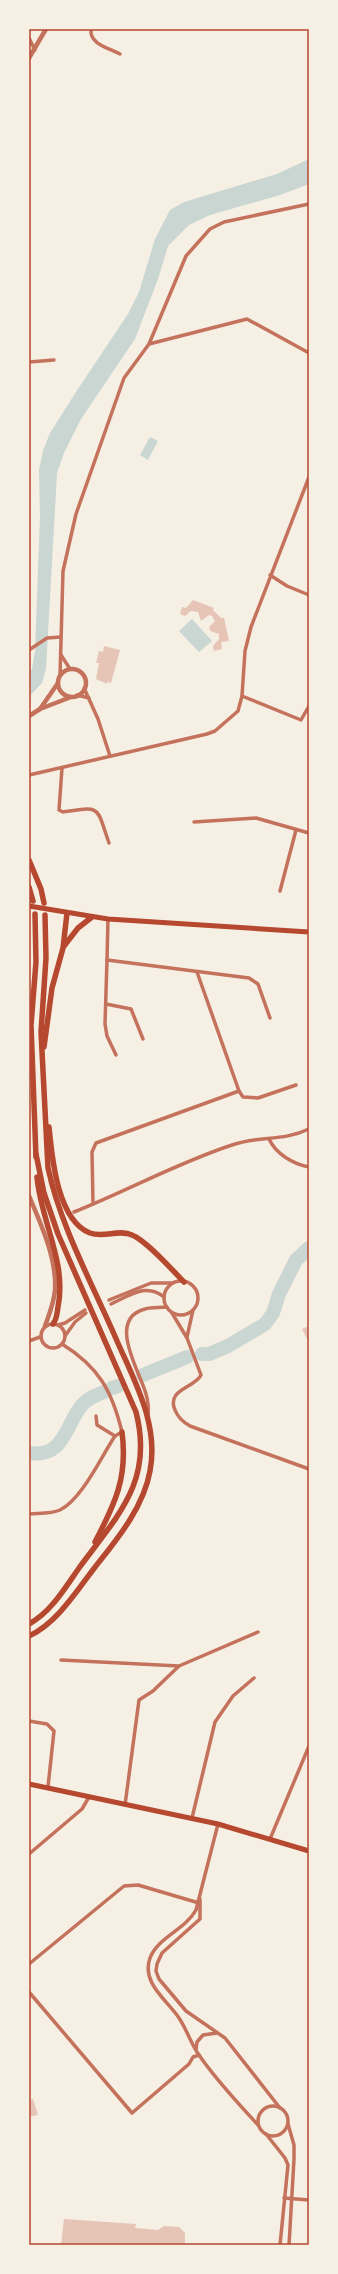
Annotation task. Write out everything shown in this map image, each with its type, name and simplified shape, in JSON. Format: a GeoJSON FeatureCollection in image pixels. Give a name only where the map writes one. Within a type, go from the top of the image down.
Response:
{"type":"FeatureCollection","features":[{"type":"Feature","properties":{"kind":"main road"},"geometry":{"type":"LineString","coordinates":[[29,860],[41,889],[44,903]]}},
{"type":"Feature","properties":{"kind":"main road"},"geometry":{"type":"LineString","coordinates":[[29,887],[33,901]]}},
{"type":"Feature","properties":{"kind":"main road"},"geometry":{"type":"LineString","coordinates":[[29,906],[56,912],[108,919],[309,932]]}},
{"type":"Feature","properties":{"kind":"main road"},"geometry":{"type":"LineString","coordinates":[[42,1064],[52,988],[63,948],[67,913]]}},
{"type":"Feature","properties":{"kind":"main road"},"geometry":{"type":"LineString","coordinates":[[35,914],[36,962],[31,1025],[33,1099],[39,1196],[56,1258],[60,1280],[55,1324]]}},
{"type":"Feature","properties":{"kind":"main road"},"geometry":{"type":"LineString","coordinates":[[29,1636],[38,1632],[61,1610],[112,1545],[136,1509],[146,1488],[151,1466],[151,1441],[142,1389],[130,1370],[68,1230],[53,1190],[48,1168],[41,1032],[46,958],[45,915]]}},
{"type":"Feature","properties":{"kind":"main road"},"geometry":{"type":"LineString","coordinates":[[63,948],[78,928],[92,917]]}},
{"type":"Feature","properties":{"kind":"main road"},"geometry":{"type":"LineString","coordinates":[[29,1072],[33,1099]]}},
{"type":"Feature","properties":{"kind":"main road"},"geometry":{"type":"LineString","coordinates":[[44,1102],[58,1182],[65,1205],[75,1223],[92,1233],[132,1235],[184,1282]]}},
{"type":"Feature","properties":{"kind":"main road"},"geometry":{"type":"LineString","coordinates":[[29,1624],[46,1611],[120,1515],[130,1497],[137,1476],[140,1455],[140,1434],[136,1412],[53,1221],[44,1193],[36,1154]]}},
{"type":"Feature","properties":{"kind":"main road"},"geometry":{"type":"LineString","coordinates":[[89,1555],[116,1501],[121,1484],[124,1458],[122,1432]]}},
{"type":"Feature","properties":{"kind":"main road"},"geometry":{"type":"LineString","coordinates":[[29,1784],[218,1824],[309,1851]]}},
{"type":"Feature","properties":{"kind":"street"},"geometry":{"type":"LineString","coordinates":[[29,58],[46,29]]}},
{"type":"Feature","properties":{"kind":"street"},"geometry":{"type":"LineString","coordinates":[[91,29],[91,38],[120,54]]}},
{"type":"Feature","properties":{"kind":"street"},"geometry":{"type":"LineString","coordinates":[[29,38],[34,50]]}},
{"type":"Feature","properties":{"kind":"street"},"geometry":{"type":"LineString","coordinates":[[40,709],[58,683],[60,676],[63,571],[76,514],[124,378],[149,344],[186,256],[210,229],[224,222],[309,204]]}},
{"type":"Feature","properties":{"kind":"street"},"geometry":{"type":"LineString","coordinates":[[149,344],[247,319],[309,353]]}},
{"type":"Feature","properties":{"kind":"street"},"geometry":{"type":"LineString","coordinates":[[29,362],[54,360]]}},
{"type":"Feature","properties":{"kind":"street"},"geometry":{"type":"LineString","coordinates":[[29,775],[173,740],[196,737],[215,731],[238,711],[242,696],[245,651],[251,627],[309,477]]}},
{"type":"Feature","properties":{"kind":"street"},"geometry":{"type":"LineString","coordinates":[[270,575],[287,586],[309,595]]}},
{"type":"Feature","properties":{"kind":"street"},"geometry":{"type":"LineString","coordinates":[[29,650],[47,638],[61,637]]}},
{"type":"Feature","properties":{"kind":"street"},"geometry":{"type":"LineString","coordinates":[[60,655],[70,669],[78,671],[84,677],[84,688],[110,756]]}},
{"type":"Feature","properties":{"kind":"street"},"geometry":{"type":"LineString","coordinates":[[60,676],[70,669]]}},
{"type":"Feature","properties":{"kind":"street"},"geometry":{"type":"LineString","coordinates":[[58,683],[61,691],[75,696],[89,698]]}},
{"type":"Feature","properties":{"kind":"street"},"geometry":{"type":"LineString","coordinates":[[29,716],[40,709],[75,696],[84,688]]}},
{"type":"Feature","properties":{"kind":"street"},"geometry":{"type":"LineString","coordinates":[[242,696],[301,720],[309,706]]}},
{"type":"Feature","properties":{"kind":"street"},"geometry":{"type":"LineString","coordinates":[[62,768],[60,810],[63,812],[90,808],[95,810],[99,814],[109,843]]}},
{"type":"Feature","properties":{"kind":"street"},"geometry":{"type":"LineString","coordinates":[[194,822],[256,818],[309,833]]}},
{"type":"Feature","properties":{"kind":"street"},"geometry":{"type":"LineString","coordinates":[[280,891],[296,830]]}},
{"type":"Feature","properties":{"kind":"street"},"geometry":{"type":"LineString","coordinates":[[108,919],[106,1004],[107,1036],[116,1055]]}},
{"type":"Feature","properties":{"kind":"street"},"geometry":{"type":"LineString","coordinates":[[108,960],[241,976],[256,981],[270,1018]]}},
{"type":"Feature","properties":{"kind":"street"},"geometry":{"type":"LineString","coordinates":[[198,972],[239,1091],[243,1097],[254,1099],[296,1085]]}},
{"type":"Feature","properties":{"kind":"street"},"geometry":{"type":"LineString","coordinates":[[106,1004],[132,1009],[143,1040]]}},
{"type":"Feature","properties":{"kind":"street"},"geometry":{"type":"LineString","coordinates":[[93,1204],[92,1152],[96,1143],[239,1091]]}},
{"type":"Feature","properties":{"kind":"street"},"geometry":{"type":"LineString","coordinates":[[74,1212],[210,1152],[249,1139],[269,1139],[296,1136],[309,1129]]}},
{"type":"Feature","properties":{"kind":"street"},"geometry":{"type":"LineString","coordinates":[[269,1139],[276,1150],[281,1154],[309,1168]]}},
{"type":"Feature","properties":{"kind":"street"},"geometry":{"type":"LineString","coordinates":[[29,1196],[45,1238],[54,1279],[54,1296],[45,1326],[40,1337],[29,1341]]}},
{"type":"Feature","properties":{"kind":"street"},"geometry":{"type":"LineString","coordinates":[[164,1297],[149,1289],[110,1302],[151,1283],[184,1282],[192,1286],[197,1294],[197,1302],[193,1310],[187,1338]]}},
{"type":"Feature","properties":{"kind":"street"},"geometry":{"type":"LineString","coordinates":[[174,1283],[167,1289],[164,1297],[167,1307],[187,1338],[200,1376],[178,1392],[173,1403],[177,1416],[184,1423],[309,1469]]}},
{"type":"Feature","properties":{"kind":"street"},"geometry":{"type":"LineString","coordinates":[[142,1389],[127,1342],[128,1324],[140,1311],[167,1307]]}},
{"type":"Feature","properties":{"kind":"street"},"geometry":{"type":"LineString","coordinates":[[172,1313],[183,1315],[193,1310]]}},
{"type":"Feature","properties":{"kind":"street"},"geometry":{"type":"LineString","coordinates":[[40,1337],[43,1344],[49,1348],[56,1348],[62,1344],[65,1336],[85,1311],[65,1323],[45,1326]]}},
{"type":"Feature","properties":{"kind":"street"},"geometry":{"type":"LineString","coordinates":[[55,1324],[63,1329],[65,1336]]}},
{"type":"Feature","properties":{"kind":"street"},"geometry":{"type":"LineString","coordinates":[[29,1514],[55,1511],[67,1505],[83,1486],[115,1436],[122,1432],[114,1401],[105,1384],[89,1364],[62,1344]]}},
{"type":"Feature","properties":{"kind":"street"},"geometry":{"type":"LineString","coordinates":[[96,1416],[97,1425],[115,1436]]}},
{"type":"Feature","properties":{"kind":"street"},"geometry":{"type":"LineString","coordinates":[[125,1805],[138,1704],[179,1666],[258,1632]]}},
{"type":"Feature","properties":{"kind":"street"},"geometry":{"type":"LineString","coordinates":[[61,1660],[179,1666]]}},
{"type":"Feature","properties":{"kind":"street"},"geometry":{"type":"LineString","coordinates":[[192,1818],[215,1722],[233,1696],[254,1678]]}},
{"type":"Feature","properties":{"kind":"street"},"geometry":{"type":"LineString","coordinates":[[29,1721],[47,1724],[54,1731],[48,1787]]}},
{"type":"Feature","properties":{"kind":"street"},"geometry":{"type":"LineString","coordinates":[[270,1839],[309,1746]]}},
{"type":"Feature","properties":{"kind":"street"},"geometry":{"type":"LineString","coordinates":[[29,1854],[82,1809],[89,1797]]}},
{"type":"Feature","properties":{"kind":"street"},"geometry":{"type":"LineString","coordinates":[[218,1824],[200,1896],[200,1919],[162,1953],[156,1971],[159,1979],[186,2011],[220,2034],[286,2114],[294,2145],[289,2245]]}},
{"type":"Feature","properties":{"kind":"street"},"geometry":{"type":"LineString","coordinates":[[29,1964],[124,1886],[138,1885],[199,1903]]}},
{"type":"Feature","properties":{"kind":"street"},"geometry":{"type":"LineString","coordinates":[[199,1903],[188,1922],[154,1951],[148,1967],[151,1981],[180,2020],[199,2055],[285,2158],[288,2165],[280,2245]]}},
{"type":"Feature","properties":{"kind":"street"},"geometry":{"type":"LineString","coordinates":[[29,1992],[132,2113],[189,2064],[193,2057],[199,2055]]}},
{"type":"Feature","properties":{"kind":"street"},"geometry":{"type":"LineString","coordinates":[[196,2049],[199,2038],[203,2035],[212,2032],[220,2034]]}},
{"type":"Feature","properties":{"kind":"street"},"geometry":{"type":"LineString","coordinates":[[258,2125],[259,2115],[265,2108],[275,2106],[280,2108]]}},
{"type":"Feature","properties":{"kind":"street"},"geometry":{"type":"LineString","coordinates":[[266,2134],[279,2134],[288,2124]]}},
{"type":"Feature","properties":{"kind":"street"},"geometry":{"type":"LineString","coordinates":[[284,2198],[309,2200]]}},
{"type":"Feature","properties":{"kind":"shaded area"},"geometry":{"type":"Polygon","coordinates":[[[309,159],[309,184],[280,195],[210,215],[189,225],[168,246],[158,279],[135,339],[81,419],[64,453],[57,473],[46,669],[42,683],[29,697],[29,672],[32,669],[35,651],[40,516],[39,470],[43,451],[50,433],[128,314],[139,292],[155,239],[170,210],[184,202],[277,174],[309,159]]]}},
{"type":"Feature","properties":{"kind":"shaded area"},"geometry":{"type":"Polygon","coordinates":[[[150,437],[158,441],[148,460],[140,455],[150,437]]]}},
{"type":"Feature","properties":{"kind":"shaded area"},"geometry":{"type":"Polygon","coordinates":[[[192,619],[212,641],[199,652],[179,631],[192,619]]]}},
{"type":"Feature","properties":{"kind":"building"},"geometry":{"type":"Polygon","coordinates":[[[193,600],[214,608],[213,610],[221,618],[224,618],[229,641],[221,642],[222,649],[214,651],[213,646],[219,639],[219,634],[210,631],[209,627],[215,621],[212,616],[209,615],[201,621],[198,612],[191,611],[185,616],[180,614],[182,607],[186,608],[193,600]]]}},
{"type":"Feature","properties":{"kind":"building"},"geometry":{"type":"Polygon","coordinates":[[[104,646],[120,650],[111,683],[107,682],[107,684],[96,679],[99,663],[96,663],[99,651],[103,652],[104,646]]]}},
{"type":"Feature","properties":{"kind":"building"},"geometry":{"type":"Polygon","coordinates":[[[309,1326],[309,1343],[302,1329],[309,1326]]]}},
{"type":"Feature","properties":{"kind":"building"},"geometry":{"type":"Polygon","coordinates":[[[33,2099],[38,2115],[29,2117],[29,2100],[33,2099]]]}},
{"type":"Feature","properties":{"kind":"building"},"geometry":{"type":"Polygon","coordinates":[[[64,2219],[136,2224],[135,2228],[158,2230],[164,2226],[179,2227],[185,2233],[185,2245],[61,2245],[64,2219]]]}},
{"type":"Feature","properties":{"kind":"waterway"},"geometry":{"type":"LineString","coordinates":[[202,1354],[209,1354],[228,1346],[265,1324],[273,1313],[279,1294],[296,1260],[309,1248]]}},
{"type":"Feature","properties":{"kind":"waterway"},"geometry":{"type":"LineString","coordinates":[[143,1375],[187,1357]]}},
{"type":"Feature","properties":{"kind":"waterway"},"geometry":{"type":"LineString","coordinates":[[112,1388],[118,1386]]}},
{"type":"Feature","properties":{"kind":"waterway"},"geometry":{"type":"LineString","coordinates":[[29,1453],[41,1453],[50,1450],[57,1445],[63,1438],[76,1413],[82,1405],[89,1399],[104,1392]]}}]}
